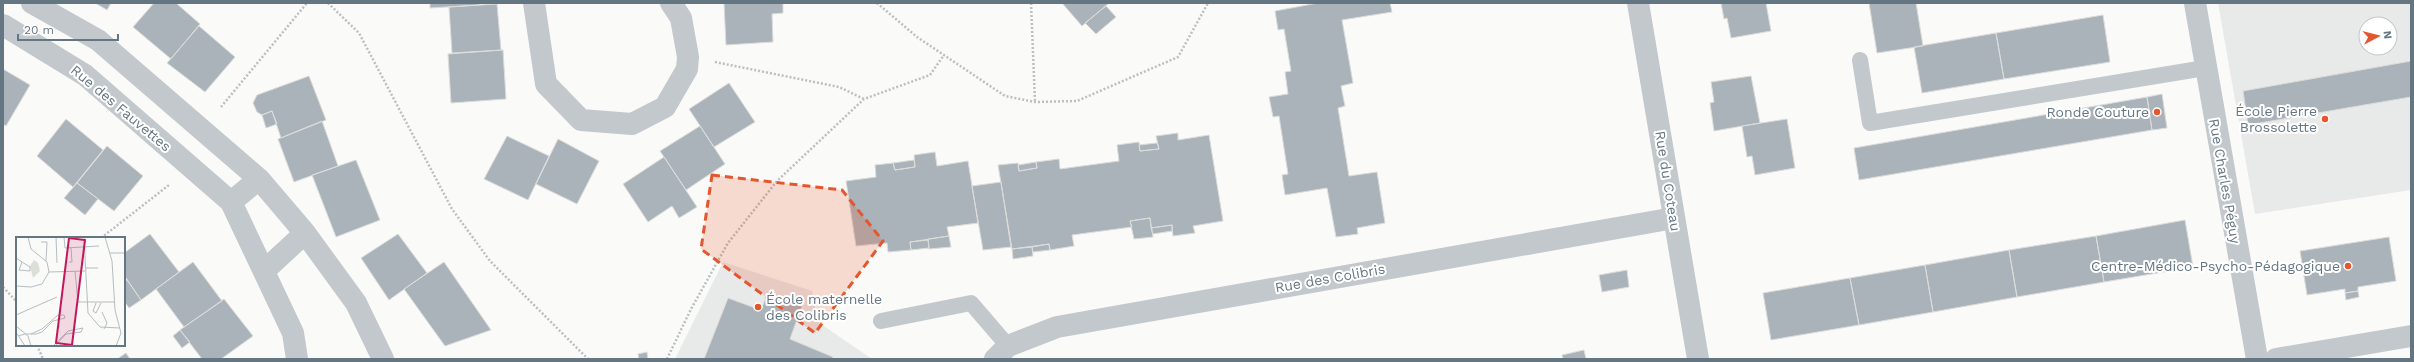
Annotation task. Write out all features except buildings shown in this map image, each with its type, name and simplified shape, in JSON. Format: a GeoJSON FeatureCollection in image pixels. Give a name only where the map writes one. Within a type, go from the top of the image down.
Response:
{"type":"FeatureCollection","features":[{"type":"Feature","properties":{"kind":"street"},"geometry":{"type":"LineString","coordinates":[[32,3],[98,40],[259,179],[305,233],[356,303],[383,359]]}},
{"type":"Feature","properties":{"kind":"street"},"geometry":{"type":"LineString","coordinates":[[534,3],[546,84],[582,120],[632,124],[665,108],[688,69],[688,57],[681,18],[671,3]]}},
{"type":"Feature","properties":{"kind":"street","name":"Rue du Coteau"},"geometry":{"type":"LineString","coordinates":[[1638,3],[1698,359]]}},
{"type":"Feature","properties":{"kind":"street","name":"Rue Charles Péguy"},"geometry":{"type":"LineString","coordinates":[[2195,3],[2205,68],[2257,359]]}},
{"type":"Feature","properties":{"kind":"street","name":"Rue des Fauvettes"},"geometry":{"type":"LineString","coordinates":[[3,25],[85,74],[231,202],[293,333],[297,359]]}},
{"type":"Feature","properties":{"kind":"street"},"geometry":{"type":"LineString","coordinates":[[231,202],[259,179]]}},
{"type":"Feature","properties":{"kind":"street","name":"Rue des Colibris"},"geometry":{"type":"LineString","coordinates":[[1002,353],[1057,327],[1674,218]]}},
{"type":"Feature","properties":{"kind":"street"},"geometry":{"type":"LineString","coordinates":[[264,271],[305,233]]}},
{"type":"Feature","properties":{"kind":"street"},"geometry":{"type":"LineString","coordinates":[[2276,359],[2411,336]]}},
{"type":"Feature","properties":{"kind":"lane"},"geometry":{"type":"LineString","coordinates":[[1860,60],[1870,123],[2205,68]]}},
{"type":"Feature","properties":{"kind":"lane"},"geometry":{"type":"LineString","coordinates":[[881,321],[971,303],[1002,353]]}},
{"type":"Feature","properties":{"kind":"path"},"geometry":{"type":"LineString","coordinates":[[202,130],[307,3]]}},
{"type":"Feature","properties":{"kind":"path"},"geometry":{"type":"LineString","coordinates":[[328,3],[359,33],[452,209],[490,261],[588,359]]}},
{"type":"Feature","properties":{"kind":"path"},"geometry":{"type":"LineString","coordinates":[[877,3],[917,37],[1005,96],[1035,102],[1077,101],[1178,58],[1208,3]]}},
{"type":"Feature","properties":{"kind":"path"},"geometry":{"type":"LineString","coordinates":[[1031,3],[1035,102]]}},
{"type":"Feature","properties":{"kind":"path"},"geometry":{"type":"LineString","coordinates":[[667,359],[691,309],[728,243],[776,181],[864,99],[930,75],[944,55]]}},
{"type":"Feature","properties":{"kind":"path"},"geometry":{"type":"LineString","coordinates":[[688,57],[839,88],[864,99]]}},
{"type":"Feature","properties":{"kind":"path"},"geometry":{"type":"LineString","coordinates":[[102,237],[191,168]]}},
{"type":"Feature","properties":{"kind":"path"},"geometry":{"type":"LineString","coordinates":[[3,287],[16,301]]}},
{"type":"Feature","properties":{"kind":"path"},"geometry":{"type":"LineString","coordinates":[[37,346],[43,359]]}},
{"type":"Feature","properties":{"kind":"highlighted area"},"geometry":{"type":"Polygon","coordinates":[[[712,175],[842,190],[883,241],[815,333],[701,249],[712,175]]]}},
{"type":"Feature","properties":{"kind":"shaded area","name":"École Pierre Brossolette"},"geometry":{"type":"Polygon","coordinates":[[[2218,3],[2411,3],[2411,190],[2255,214],[2218,3]]]}},
{"type":"Feature","properties":{"kind":"shaded area","name":"École maternelle des Colibris"},"geometry":{"type":"Polygon","coordinates":[[[723,262],[812,291],[818,322],[872,359],[675,359],[723,262]]]}},
{"type":"Feature","properties":{"kind":"place","name":"Ronde Couture"},"geometry":{"type":"Point","coordinates":[2157,112]}},
{"type":"Feature","properties":{"kind":"place","name":"École Pierre Brossolette"},"geometry":{"type":"Point","coordinates":[2325,119]}},
{"type":"Feature","properties":{"kind":"place","name":"Centre-Médico-Psycho-Pédagogique"},"geometry":{"type":"Point","coordinates":[2348,266]}},
{"type":"Feature","properties":{"kind":"place","name":"École maternelle des Colibris"},"geometry":{"type":"Point","coordinates":[758,307]}}]}
